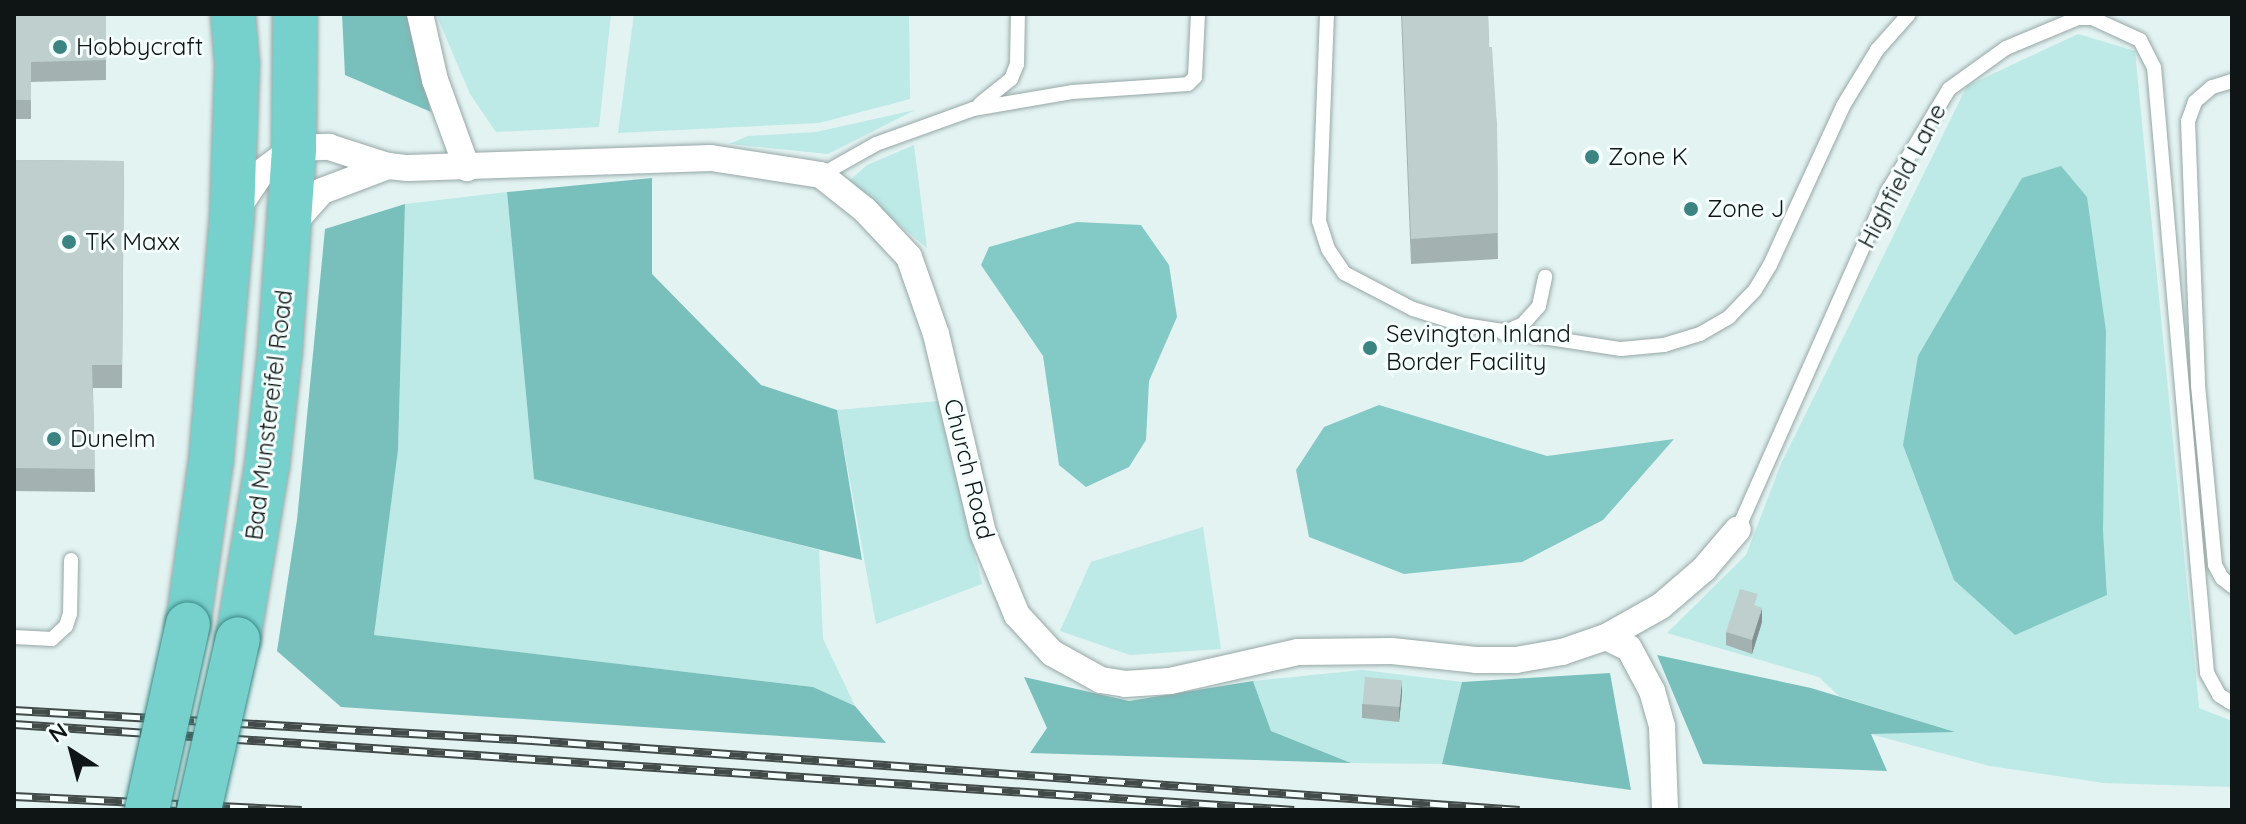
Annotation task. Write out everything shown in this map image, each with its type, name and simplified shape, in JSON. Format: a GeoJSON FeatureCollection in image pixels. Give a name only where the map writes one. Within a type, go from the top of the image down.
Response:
{"type":"FeatureCollection","features":[{"type":"Feature","properties":{"kind":"highway"},"geometry":{"type":"LineString","coordinates":[[147,810],[188,624],[211,461],[232,216],[237,64],[233,14]]}},
{"type":"Feature","properties":{"kind":"highway","name":"Bad Munstereifel Road"},"geometry":{"type":"LineString","coordinates":[[199,810],[238,639],[267,466],[290,227],[295,14]]}},
{"type":"Feature","properties":{"kind":"street"},"geometry":{"type":"LineString","coordinates":[[420,14],[435,80],[467,168]]}},
{"type":"Feature","properties":{"kind":"street","name":"Church Road"},"geometry":{"type":"LineString","coordinates":[[294,148],[329,147],[388,166],[467,168],[711,158],[821,175],[865,210],[909,257],[936,334],[983,533],[1008,596],[1032,635],[1080,671],[1113,682],[1145,684],[1298,652],[1392,651],[1476,660],[1516,660],[1562,652],[1606,637]]}},
{"type":"Feature","properties":{"kind":"street"},"geometry":{"type":"LineString","coordinates":[[232,216],[262,172],[294,148]]}},
{"type":"Feature","properties":{"kind":"street","name":"Church Road"},"geometry":{"type":"LineString","coordinates":[[290,227],[322,191],[388,166]]}},
{"type":"Feature","properties":{"kind":"street","name":"Highfield Lane"},"geometry":{"type":"LineString","coordinates":[[1606,637],[1661,606],[1704,569],[1738,529]]}},
{"type":"Feature","properties":{"kind":"street"},"geometry":{"type":"LineString","coordinates":[[1606,637],[1629,648],[1652,691],[1662,727],[1665,810]]}},
{"type":"Feature","properties":{"kind":"lane"},"geometry":{"type":"LineString","coordinates":[[973,109],[1001,91],[1011,79],[1017,64],[1018,14]]}},
{"type":"Feature","properties":{"kind":"lane"},"geometry":{"type":"LineString","coordinates":[[821,175],[876,144],[973,109],[1072,92],[1188,84],[1195,77],[1198,14]]}},
{"type":"Feature","properties":{"kind":"lane"},"geometry":{"type":"LineString","coordinates":[[1327,14],[1319,221],[1328,249],[1344,273],[1413,309],[1503,334],[1621,349],[1664,345],[1700,334],[1729,317],[1755,290],[1770,265],[1843,106],[1877,50],[1909,14]]}},
{"type":"Feature","properties":{"kind":"lane","name":"Highfield Lane"},"geometry":{"type":"LineString","coordinates":[[1738,529],[1889,189],[1949,89],[2006,48],[2078,18],[2092,18],[2140,40],[2154,67],[2207,673],[2219,695],[2232,703]]}},
{"type":"Feature","properties":{"kind":"lane"},"geometry":{"type":"LineString","coordinates":[[2232,81],[2212,87],[2195,102],[2188,121],[2202,430],[2215,565],[2222,578],[2232,586]]}},
{"type":"Feature","properties":{"kind":"lane"},"geometry":{"type":"LineString","coordinates":[[1503,334],[1523,324],[1539,306],[1545,277]]}},
{"type":"Feature","properties":{"kind":"lane"},"geometry":{"type":"LineString","coordinates":[[14,637],[52,639],[66,626],[70,614],[71,560]]}},
{"type":"Feature","properties":{"kind":"shaded area"},"geometry":{"type":"Polygon","coordinates":[[[342,14],[407,14],[431,112],[345,75],[342,14]]]}},
{"type":"Feature","properties":{"kind":"shaded area"},"geometry":{"type":"Polygon","coordinates":[[[436,14],[611,14],[599,127],[496,132],[470,94],[436,14]]]}},
{"type":"Feature","properties":{"kind":"shaded area"},"geometry":{"type":"Polygon","coordinates":[[[634,14],[909,14],[910,99],[819,123],[618,133],[634,14]]]}},
{"type":"Feature","properties":{"kind":"shaded area"},"geometry":{"type":"Polygon","coordinates":[[[2078,34],[2135,51],[2199,708],[2232,721],[2232,787],[2104,783],[1990,766],[1870,734],[1951,731],[1839,696],[1819,677],[1667,633],[1746,555],[1781,464],[1967,86],[2078,34]],[[2022,178],[2107,595],[2103,530],[2022,178]]]}},
{"type":"Feature","properties":{"kind":"shaded area"},"geometry":{"type":"Polygon","coordinates":[[[915,110],[828,154],[729,144],[748,136],[816,132],[915,110]]]}},
{"type":"Feature","properties":{"kind":"shaded area"},"geometry":{"type":"Polygon","coordinates":[[[914,145],[927,248],[848,182],[867,165],[914,145]]]}},
{"type":"Feature","properties":{"kind":"shaded area"},"geometry":{"type":"Polygon","coordinates":[[[2061,166],[2087,197],[2106,331],[2103,530],[2107,595],[2015,635],[1954,580],[1903,445],[1918,356],[2022,178],[2061,166]]]}},
{"type":"Feature","properties":{"kind":"shaded area"},"geometry":{"type":"Polygon","coordinates":[[[652,178],[652,274],[761,385],[837,410],[862,560],[534,479],[507,192],[652,178]]]}},
{"type":"Feature","properties":{"kind":"shaded area"},"geometry":{"type":"Polygon","coordinates":[[[507,192],[534,478],[819,550],[823,639],[855,706],[813,687],[373,635],[398,450],[405,204],[507,192]]]}},
{"type":"Feature","properties":{"kind":"shaded area"},"geometry":{"type":"Polygon","coordinates":[[[405,204],[398,450],[374,635],[813,687],[855,706],[886,743],[341,707],[277,651],[297,520],[325,229],[405,204]]]}},
{"type":"Feature","properties":{"kind":"shaded area"},"geometry":{"type":"Polygon","coordinates":[[[1077,222],[1141,225],[1169,265],[1177,317],[1149,381],[1146,440],[1129,467],[1086,487],[1059,465],[1043,356],[981,265],[989,247],[1077,222]]]}},
{"type":"Feature","properties":{"kind":"shaded area"},"geometry":{"type":"Polygon","coordinates":[[[938,401],[982,584],[876,624],[837,410],[938,401]]]}},
{"type":"Feature","properties":{"kind":"shaded area"},"geometry":{"type":"Polygon","coordinates":[[[1379,405],[1547,456],[1674,439],[1603,520],[1522,562],[1404,574],[1309,537],[1296,470],[1324,427],[1379,405]]]}},
{"type":"Feature","properties":{"kind":"shaded area"},"geometry":{"type":"Polygon","coordinates":[[[1203,527],[1221,649],[1130,655],[1060,631],[1091,562],[1203,527]]]}},
{"type":"Feature","properties":{"kind":"shaded area"},"geometry":{"type":"Polygon","coordinates":[[[1657,655],[1811,688],[1955,732],[1871,734],[1887,771],[1703,764],[1657,655]]]}},
{"type":"Feature","properties":{"kind":"shaded area"},"geometry":{"type":"Polygon","coordinates":[[[1362,670],[1462,682],[1442,764],[1351,763],[1271,731],[1253,681],[1362,670]]]}},
{"type":"Feature","properties":{"kind":"shaded area"},"geometry":{"type":"Polygon","coordinates":[[[1610,673],[1631,790],[1442,764],[1462,682],[1610,673]]]}},
{"type":"Feature","properties":{"kind":"shaded area"},"geometry":{"type":"Polygon","coordinates":[[[1024,677],[1129,701],[1253,681],[1271,731],[1351,763],[1030,753],[1047,728],[1024,677]]]}},
{"type":"Feature","properties":{"kind":"building","name":"Hobbycraft"},"geometry":{"type":"Polygon","coordinates":[[[14,14],[106,14],[106,60],[31,62],[31,100],[14,100],[14,14]]]}},
{"type":"Feature","properties":{"kind":"building"},"geometry":{"type":"Polygon","coordinates":[[[1402,14],[1488,14],[1497,127],[1498,233],[1411,239],[1402,14]]]}},
{"type":"Feature","properties":{"kind":"building"},"geometry":{"type":"Polygon","coordinates":[[[14,160],[124,161],[122,365],[92,365],[95,469],[14,468],[14,160]]]}},
{"type":"Feature","properties":{"kind":"building"},"geometry":{"type":"Polygon","coordinates":[[[1740,589],[1758,594],[1754,605],[1762,608],[1752,640],[1726,632],[1740,589]]]}},
{"type":"Feature","properties":{"kind":"building"},"geometry":{"type":"Polygon","coordinates":[[[1365,677],[1402,680],[1400,707],[1363,704],[1365,677]]]}},
{"type":"Feature","properties":{"kind":"railway"},"geometry":{"type":"LineString","coordinates":[[14,710],[532,740],[1520,810]]}},
{"type":"Feature","properties":{"kind":"railway"},"geometry":{"type":"LineString","coordinates":[[14,724],[1294,810]]}},
{"type":"Feature","properties":{"kind":"railway"},"geometry":{"type":"LineString","coordinates":[[14,796],[302,810]]}},
{"type":"Feature","properties":{"kind":"place","name":"Hobbycraft"},"geometry":{"type":"Point","coordinates":[60,47]}},
{"type":"Feature","properties":{"kind":"place","name":"Zone K"},"geometry":{"type":"Point","coordinates":[1592,157]}},
{"type":"Feature","properties":{"kind":"place","name":"Zone J"},"geometry":{"type":"Point","coordinates":[1691,209]}},
{"type":"Feature","properties":{"kind":"place","name":"TK Maxx"},"geometry":{"type":"Point","coordinates":[69,242]}},
{"type":"Feature","properties":{"kind":"place","name":"Sevington Inland Border Facility"},"geometry":{"type":"Point","coordinates":[1370,348]}},
{"type":"Feature","properties":{"kind":"place","name":"Dunelm"},"geometry":{"type":"Point","coordinates":[54,439]}}]}
